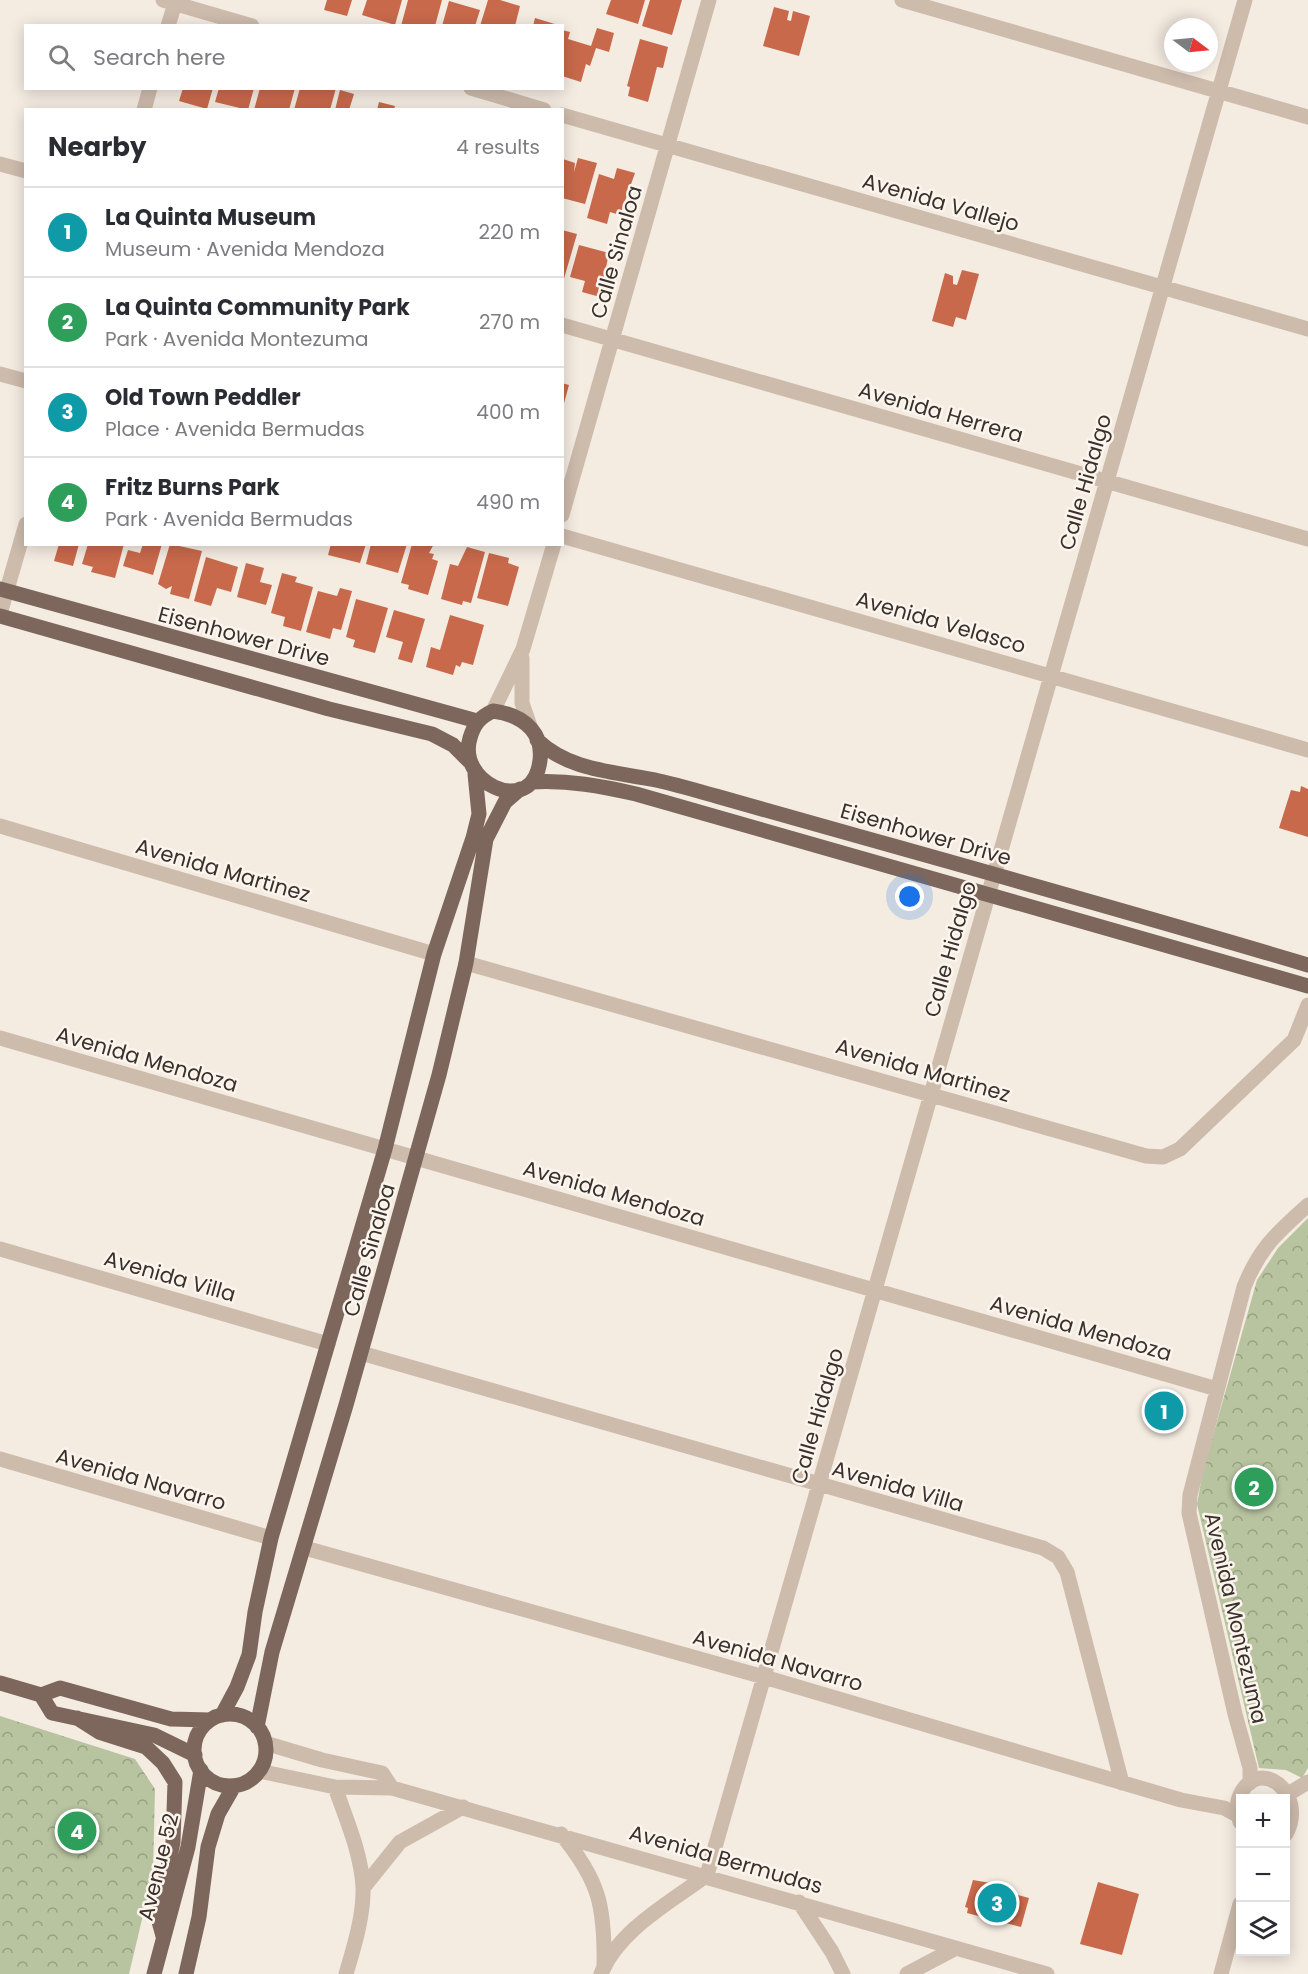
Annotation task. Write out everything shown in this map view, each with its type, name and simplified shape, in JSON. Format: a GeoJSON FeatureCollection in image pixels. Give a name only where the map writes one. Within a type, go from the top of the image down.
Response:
{"type":"FeatureCollection","features":[{"type":"Feature","properties":{"kind":"main road","name":"Eisenhower Drive"},"geometry":{"type":"LineString","coordinates":[[3,590],[477,721]]}},
{"type":"Feature","properties":{"kind":"main road"},"geometry":{"type":"LineString","coordinates":[[0,615],[329,709],[432,734],[453,745],[472,767],[499,789],[526,786],[540,757],[534,733],[513,714],[493,711],[477,721],[469,741],[472,767]]}},
{"type":"Feature","properties":{"kind":"main road","name":"Eisenhower Drive"},"geometry":{"type":"LineString","coordinates":[[534,733],[550,752],[582,766],[662,781],[993,876],[1097,902],[1308,965]]}},
{"type":"Feature","properties":{"kind":"main road","name":"Calle Sinaloa"},"geometry":{"type":"LineString","coordinates":[[216,1718],[237,1687],[249,1655],[255,1612],[271,1538],[384,1149],[434,954],[479,814],[472,767]]}},
{"type":"Feature","properties":{"kind":"main road","name":"Eisenhower Drive"},"geometry":{"type":"LineString","coordinates":[[526,786],[560,780],[636,794],[1308,986]]}},
{"type":"Feature","properties":{"kind":"main road","name":"Calle Sinaloa"},"geometry":{"type":"LineString","coordinates":[[258,1727],[272,1652],[305,1548],[417,1159],[466,963],[486,839],[505,802],[526,786]]}},
{"type":"Feature","properties":{"kind":"main road"},"geometry":{"type":"LineString","coordinates":[[0,1683],[41,1695],[60,1688],[171,1719],[242,1716],[258,1727],[265,1743],[263,1762],[259,1771],[243,1783],[234,1786],[215,1782],[201,1770],[195,1755],[197,1735],[216,1718]]}},
{"type":"Feature","properties":{"kind":"main road"},"geometry":{"type":"LineString","coordinates":[[41,1695],[52,1713],[154,1735],[195,1755]]}},
{"type":"Feature","properties":{"kind":"main road"},"geometry":{"type":"LineString","coordinates":[[77,1718],[99,1732],[146,1747],[163,1762],[175,1782],[173,1842],[158,1918],[163,1936]]}},
{"type":"Feature","properties":{"kind":"main road","name":"Avenue 52"},"geometry":{"type":"LineString","coordinates":[[154,1974],[188,1847],[201,1770]]}},
{"type":"Feature","properties":{"kind":"main road","name":"Avenue 52"},"geometry":{"type":"LineString","coordinates":[[186,1974],[199,1917],[208,1847],[218,1814],[234,1786]]}},
{"type":"Feature","properties":{"kind":"street","name":"Calle Sinaloa"},"geometry":{"type":"LineString","coordinates":[[564,508],[709,0]]}},
{"type":"Feature","properties":{"kind":"street"},"geometry":{"type":"LineString","coordinates":[[902,0],[1308,117]]}},
{"type":"Feature","properties":{"kind":"street","name":"Calle Hidalgo"},"geometry":{"type":"LineString","coordinates":[[707,1875],[1245,0]]}},
{"type":"Feature","properties":{"kind":"street"},"geometry":{"type":"LineString","coordinates":[[168,24],[171,1],[246,24]]}},
{"type":"Feature","properties":{"kind":"street"},"geometry":{"type":"LineString","coordinates":[[145,108],[149,90]]}},
{"type":"Feature","properties":{"kind":"street"},"geometry":{"type":"LineString","coordinates":[[478,90],[537,108]]}},
{"type":"Feature","properties":{"kind":"street","name":"Avenida Vallejo"},"geometry":{"type":"LineString","coordinates":[[564,116],[1308,329]]}},
{"type":"Feature","properties":{"kind":"street"},"geometry":{"type":"LineString","coordinates":[[0,164],[24,170]]}},
{"type":"Feature","properties":{"kind":"street","name":"Avenida Herrera"},"geometry":{"type":"LineString","coordinates":[[564,326],[1308,539]]}},
{"type":"Feature","properties":{"kind":"street"},"geometry":{"type":"LineString","coordinates":[[0,374],[24,380]]}},
{"type":"Feature","properties":{"kind":"street"},"geometry":{"type":"LineString","coordinates":[[0,615],[3,590],[24,530]]}},
{"type":"Feature","properties":{"kind":"street","name":"Avenida Velasco"},"geometry":{"type":"LineString","coordinates":[[564,537],[1308,750]]}},
{"type":"Feature","properties":{"kind":"street"},"geometry":{"type":"LineString","coordinates":[[493,711],[523,649],[553,546]]}},
{"type":"Feature","properties":{"kind":"street"},"geometry":{"type":"LineString","coordinates":[[523,649],[522,703],[534,733]]}},
{"type":"Feature","properties":{"kind":"street","name":"Avenida Martinez"},"geometry":{"type":"LineString","coordinates":[[0,826],[434,954]]}},
{"type":"Feature","properties":{"kind":"street","name":"Avenida Martinez"},"geometry":{"type":"LineString","coordinates":[[466,963],[931,1093],[1146,1156],[1163,1157],[1180,1149],[1294,1040],[1308,1005]]}},
{"type":"Feature","properties":{"kind":"street","name":"Avenida Mendoza"},"geometry":{"type":"LineString","coordinates":[[0,1038],[1217,1389]]}},
{"type":"Feature","properties":{"kind":"street","name":"Avenida Montezuma"},"geometry":{"type":"LineString","coordinates":[[1250,1783],[1250,1768],[1232,1702],[1189,1513],[1190,1495],[1217,1389],[1254,1263],[1265,1245],[1308,1204]]}},
{"type":"Feature","properties":{"kind":"street","name":"Avenida Villa"},"geometry":{"type":"LineString","coordinates":[[0,1249],[328,1344]]}},
{"type":"Feature","properties":{"kind":"street","name":"Avenida Villa"},"geometry":{"type":"LineString","coordinates":[[361,1353],[1043,1548],[1058,1557],[1066,1572],[1122,1783]]}},
{"type":"Feature","properties":{"kind":"street","name":"Avenida Navarro"},"geometry":{"type":"LineString","coordinates":[[0,1459],[271,1538]]}},
{"type":"Feature","properties":{"kind":"street","name":"Avenida Navarro"},"geometry":{"type":"LineString","coordinates":[[305,1548],[764,1677],[1181,1800],[1224,1808],[1236,1816]]}},
{"type":"Feature","properties":{"kind":"street","name":"Avenida Bermudas"},"geometry":{"type":"LineString","coordinates":[[265,1743],[322,1760],[382,1773],[392,1788]]}},
{"type":"Feature","properties":{"kind":"street","name":"Avenida Bermudas"},"geometry":{"type":"LineString","coordinates":[[259,1771],[335,1787],[392,1788],[707,1875],[1047,1974]]}},
{"type":"Feature","properties":{"kind":"street"},"geometry":{"type":"LineString","coordinates":[[1242,1794],[1250,1783],[1261,1778],[1274,1778],[1285,1783],[1293,1791],[1298,1802],[1298,1814],[1293,1829]]}},
{"type":"Feature","properties":{"kind":"street"},"geometry":{"type":"LineString","coordinates":[[1293,1791],[1308,1782]]}},
{"type":"Feature","properties":{"kind":"street"},"geometry":{"type":"LineString","coordinates":[[335,1787],[358,1855],[363,1888],[360,1919],[346,1974]]}},
{"type":"Feature","properties":{"kind":"street"},"geometry":{"type":"LineString","coordinates":[[363,1888],[400,1842],[463,1807]]}},
{"type":"Feature","properties":{"kind":"street"},"geometry":{"type":"LineString","coordinates":[[561,1834],[582,1860],[594,1883],[604,1932],[602,1970]]}},
{"type":"Feature","properties":{"kind":"street"},"geometry":{"type":"LineString","coordinates":[[602,1970],[626,1937],[707,1875]]}},
{"type":"Feature","properties":{"kind":"street"},"geometry":{"type":"LineString","coordinates":[[799,1902],[832,1952],[843,1974]]}},
{"type":"Feature","properties":{"kind":"street"},"geometry":{"type":"LineString","coordinates":[[1221,1974],[1236,1919]]}},
{"type":"Feature","properties":{"kind":"street"},"geometry":{"type":"LineString","coordinates":[[907,1974],[956,1948]]}},
{"type":"Feature","properties":{"kind":"green space"},"geometry":{"type":"Polygon","coordinates":[[[1308,1218],[1308,1768],[1302,1778],[1286,1770],[1259,1768],[1197,1504],[1203,1471],[1257,1280],[1278,1248],[1308,1218]]]}},
{"type":"Feature","properties":{"kind":"green space"},"geometry":{"type":"Polygon","coordinates":[[[0,1716],[135,1759],[155,1789],[153,1873],[129,1974],[0,1974],[0,1716]]]}},
{"type":"Feature","properties":{"kind":"building"},"geometry":{"type":"Polygon","coordinates":[[[327,0],[352,0],[347,16],[324,10],[327,0]]]}},
{"type":"Feature","properties":{"kind":"building"},"geometry":{"type":"Polygon","coordinates":[[[367,0],[402,0],[395,24],[362,15],[367,0]]]}},
{"type":"Feature","properties":{"kind":"building"},"geometry":{"type":"Polygon","coordinates":[[[408,0],[442,0],[436,24],[402,24],[408,0]]]}},
{"type":"Feature","properties":{"kind":"building"},"geometry":{"type":"Polygon","coordinates":[[[488,0],[500,0],[520,6],[516,24],[481,24],[488,0]]]}},
{"type":"Feature","properties":{"kind":"building"},"geometry":{"type":"Polygon","coordinates":[[[611,0],[645,0],[638,24],[606,14],[611,0]]]}},
{"type":"Feature","properties":{"kind":"building"},"geometry":{"type":"Polygon","coordinates":[[[650,0],[682,0],[672,35],[642,26],[650,0]]]}},
{"type":"Feature","properties":{"kind":"building"},"geometry":{"type":"Polygon","coordinates":[[[449,1],[480,10],[476,24],[443,24],[449,1]]]}},
{"type":"Feature","properties":{"kind":"building"},"geometry":{"type":"Polygon","coordinates":[[[774,7],[789,11],[787,20],[791,21],[793,11],[810,16],[799,56],[763,46],[774,7]]]}},
{"type":"Feature","properties":{"kind":"building"},"geometry":{"type":"Polygon","coordinates":[[[535,18],[555,24],[534,24],[535,18]]]}},
{"type":"Feature","properties":{"kind":"building"},"geometry":{"type":"Polygon","coordinates":[[[597,28],[614,33],[609,52],[596,48],[590,66],[586,64],[581,82],[564,77],[564,30],[570,32],[568,39],[591,46],[597,28]]]}},
{"type":"Feature","properties":{"kind":"building"},"geometry":{"type":"Polygon","coordinates":[[[640,39],[668,47],[663,68],[657,67],[648,102],[628,96],[630,87],[627,86],[640,39]]]}},
{"type":"Feature","properties":{"kind":"building"},"geometry":{"type":"Polygon","coordinates":[[[182,90],[212,90],[207,108],[179,101],[182,90]]]}},
{"type":"Feature","properties":{"kind":"building"},"geometry":{"type":"Polygon","coordinates":[[[218,90],[253,90],[249,108],[215,102],[218,90]]]}},
{"type":"Feature","properties":{"kind":"building"},"geometry":{"type":"Polygon","coordinates":[[[259,90],[294,90],[290,108],[255,108],[259,90]]]}},
{"type":"Feature","properties":{"kind":"building"},"geometry":{"type":"Polygon","coordinates":[[[299,90],[335,90],[331,108],[295,108],[299,90]]]}},
{"type":"Feature","properties":{"kind":"building"},"geometry":{"type":"Polygon","coordinates":[[[340,90],[354,94],[350,108],[336,108],[340,90]]]}},
{"type":"Feature","properties":{"kind":"building"},"geometry":{"type":"Polygon","coordinates":[[[379,102],[395,106],[394,108],[378,108],[379,102]]]}},
{"type":"Feature","properties":{"kind":"building"},"geometry":{"type":"Polygon","coordinates":[[[578,158],[597,163],[585,204],[564,199],[564,159],[575,163],[574,172],[578,158]]]}},
{"type":"Feature","properties":{"kind":"building"},"geometry":{"type":"Polygon","coordinates":[[[617,168],[635,173],[620,215],[610,212],[607,224],[587,218],[599,174],[614,179],[617,168]]]}},
{"type":"Feature","properties":{"kind":"building"},"geometry":{"type":"Polygon","coordinates":[[[564,231],[577,234],[564,279],[564,231]]]}},
{"type":"Feature","properties":{"kind":"building"},"geometry":{"type":"Polygon","coordinates":[[[579,245],[609,253],[600,297],[582,292],[585,281],[570,277],[579,245]]]}},
{"type":"Feature","properties":{"kind":"building"},"geometry":{"type":"Polygon","coordinates":[[[962,270],[979,274],[966,320],[956,317],[953,327],[932,321],[945,273],[953,276],[953,284],[957,285],[962,270]]]}},
{"type":"Feature","properties":{"kind":"building"},"geometry":{"type":"Polygon","coordinates":[[[564,384],[569,385],[564,403],[564,384]]]}},
{"type":"Feature","properties":{"kind":"building"},"geometry":{"type":"Polygon","coordinates":[[[58,546],[78,546],[73,566],[54,561],[58,546]]]}},
{"type":"Feature","properties":{"kind":"building"},"geometry":{"type":"Polygon","coordinates":[[[87,546],[123,546],[115,578],[91,572],[93,567],[82,564],[87,546]]]}},
{"type":"Feature","properties":{"kind":"building"},"geometry":{"type":"Polygon","coordinates":[[[142,546],[161,546],[153,575],[123,566],[128,550],[140,553],[142,546]]]}},
{"type":"Feature","properties":{"kind":"building"},"geometry":{"type":"Polygon","coordinates":[[[169,546],[202,551],[189,599],[170,594],[172,586],[166,589],[158,584],[169,546]]]}},
{"type":"Feature","properties":{"kind":"building"},"geometry":{"type":"Polygon","coordinates":[[[330,546],[365,546],[360,563],[328,555],[330,546]]]}},
{"type":"Feature","properties":{"kind":"building"},"geometry":{"type":"Polygon","coordinates":[[[370,546],[406,546],[398,573],[366,564],[370,546]]]}},
{"type":"Feature","properties":{"kind":"building"},"geometry":{"type":"Polygon","coordinates":[[[411,546],[433,546],[429,553],[434,554],[432,559],[438,561],[428,595],[408,589],[409,585],[401,583],[411,546]]]}},
{"type":"Feature","properties":{"kind":"building"},"geometry":{"type":"Polygon","coordinates":[[[467,547],[485,552],[471,603],[463,601],[462,605],[441,599],[450,564],[458,566],[467,547]]]}},
{"type":"Feature","properties":{"kind":"building"},"geometry":{"type":"Polygon","coordinates":[[[489,553],[509,558],[508,563],[519,567],[508,606],[477,598],[489,553]]]}},
{"type":"Feature","properties":{"kind":"building"},"geometry":{"type":"Polygon","coordinates":[[[206,557],[238,567],[231,592],[217,588],[211,606],[194,601],[206,557]]]}},
{"type":"Feature","properties":{"kind":"building"},"geometry":{"type":"Polygon","coordinates":[[[246,563],[264,568],[260,582],[272,585],[266,605],[237,597],[246,563]]]}},
{"type":"Feature","properties":{"kind":"building"},"geometry":{"type":"Polygon","coordinates":[[[282,573],[297,577],[295,582],[313,587],[301,631],[283,626],[285,617],[271,613],[282,573]]]}},
{"type":"Feature","properties":{"kind":"building"},"geometry":{"type":"Polygon","coordinates":[[[340,588],[352,591],[341,630],[333,628],[330,639],[306,632],[318,591],[337,596],[340,588]]]}},
{"type":"Feature","properties":{"kind":"building"},"geometry":{"type":"Polygon","coordinates":[[[356,599],[388,608],[375,653],[353,647],[355,640],[346,637],[356,599]]]}},
{"type":"Feature","properties":{"kind":"building"},"geometry":{"type":"Polygon","coordinates":[[[394,610],[425,619],[412,663],[398,659],[403,642],[386,637],[394,610]]]}},
{"type":"Feature","properties":{"kind":"building"},"geometry":{"type":"Polygon","coordinates":[[[450,615],[484,625],[473,665],[462,662],[460,667],[456,665],[453,675],[426,667],[431,647],[440,650],[450,615]]]}},
{"type":"Feature","properties":{"kind":"building"},"geometry":{"type":"Polygon","coordinates":[[[1301,786],[1308,789],[1308,837],[1279,828],[1291,790],[1300,792],[1301,786]]]}},
{"type":"Feature","properties":{"kind":"building"},"geometry":{"type":"Polygon","coordinates":[[[1152,1397],[1181,1404],[1175,1426],[1147,1419],[1152,1397]]]}},
{"type":"Feature","properties":{"kind":"building"},"geometry":{"type":"Polygon","coordinates":[[[973,1880],[1008,1886],[1006,1892],[1029,1898],[1021,1927],[967,1913],[968,1908],[965,1907],[973,1880]]]}},
{"type":"Feature","properties":{"kind":"building"},"geometry":{"type":"Polygon","coordinates":[[[1098,1882],[1139,1894],[1122,1955],[1080,1944],[1098,1882]]]}},
{"type":"Feature","properties":{"kind":"place","name":"La Quinta Museum"},"geometry":{"type":"Point","coordinates":[1164,1411]}},
{"type":"Feature","properties":{"kind":"place","name":"La Quinta Community Park"},"geometry":{"type":"Point","coordinates":[1254,1487]}},
{"type":"Feature","properties":{"kind":"place","name":"Fritz Burns Park"},"geometry":{"type":"Point","coordinates":[77,1831]}},
{"type":"Feature","properties":{"kind":"place","name":"Old Town Peddler"},"geometry":{"type":"Point","coordinates":[997,1903]}}]}
